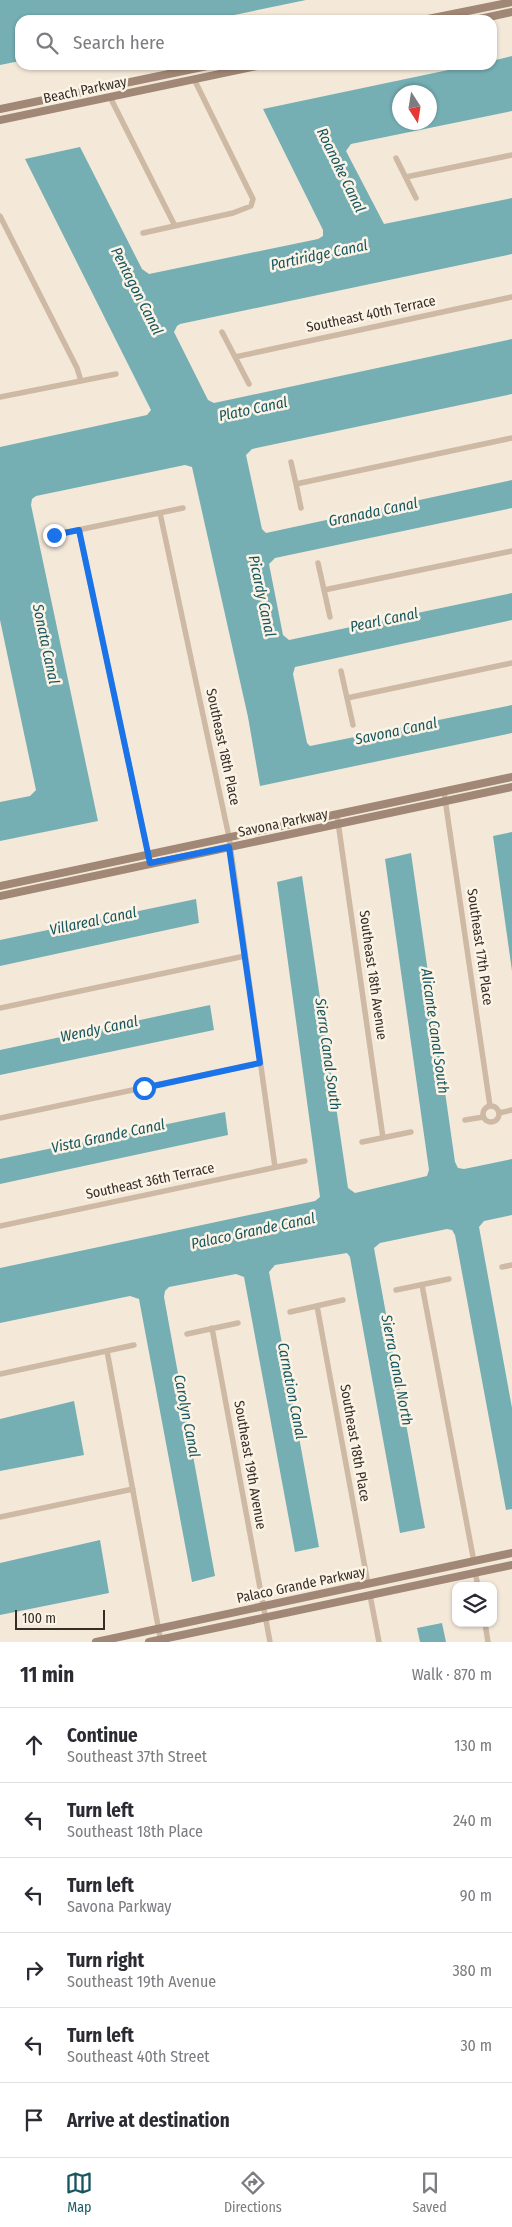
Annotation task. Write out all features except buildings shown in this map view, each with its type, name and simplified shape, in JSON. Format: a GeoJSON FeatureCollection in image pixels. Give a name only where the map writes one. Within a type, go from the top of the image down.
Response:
{"type":"FeatureCollection","features":[{"type":"Feature","properties":{"kind":"street"},"geometry":{"type":"LineString","coordinates":[[458,15],[512,2]]}},
{"type":"Feature","properties":{"kind":"street"},"geometry":{"type":"LineString","coordinates":[[497,15],[512,12]]}},
{"type":"Feature","properties":{"kind":"street"},"geometry":{"type":"LineString","coordinates":[[143,233],[233,214],[251,206],[253,199],[190,70]]}},
{"type":"Feature","properties":{"kind":"street","name":"Beach Parkway"},"geometry":{"type":"LineString","coordinates":[[0,109],[190,70]]}},
{"type":"Feature","properties":{"kind":"street","name":"Beach Parkway"},"geometry":{"type":"LineString","coordinates":[[0,120],[239,70]]}},
{"type":"Feature","properties":{"kind":"street"},"geometry":{"type":"LineString","coordinates":[[108,87],[110,97],[175,226]]}},
{"type":"Feature","properties":{"kind":"street"},"geometry":{"type":"LineString","coordinates":[[406,178],[512,155]]}},
{"type":"Feature","properties":{"kind":"street"},"geometry":{"type":"LineString","coordinates":[[396,158],[416,198]]}},
{"type":"Feature","properties":{"kind":"street"},"geometry":{"type":"LineString","coordinates":[[0,216],[77,368],[81,381]]}},
{"type":"Feature","properties":{"kind":"street","name":"Southeast 40th Terrace"},"geometry":{"type":"LineString","coordinates":[[235,357],[512,297]]}},
{"type":"Feature","properties":{"kind":"street"},"geometry":{"type":"LineString","coordinates":[[222,332],[249,384]]}},
{"type":"Feature","properties":{"kind":"street"},"geometry":{"type":"LineString","coordinates":[[0,397],[116,374]]}},
{"type":"Feature","properties":{"kind":"street"},"geometry":{"type":"LineString","coordinates":[[296,484],[512,438]]}},
{"type":"Feature","properties":{"kind":"street"},"geometry":{"type":"LineString","coordinates":[[291,462],[300,508]]}},
{"type":"Feature","properties":{"kind":"street"},"geometry":{"type":"LineString","coordinates":[[54,535],[183,508]]}},
{"type":"Feature","properties":{"kind":"street","name":"Southeast 18th Place"},"geometry":{"type":"LineString","coordinates":[[160,513],[229,838],[275,1167]]}},
{"type":"Feature","properties":{"kind":"street"},"geometry":{"type":"LineString","coordinates":[[79,530],[150,863]]}},
{"type":"Feature","properties":{"kind":"street"},"geometry":{"type":"LineString","coordinates":[[324,590],[512,551]]}},
{"type":"Feature","properties":{"kind":"street"},"geometry":{"type":"LineString","coordinates":[[318,563],[330,617]]}},
{"type":"Feature","properties":{"kind":"street"},"geometry":{"type":"LineString","coordinates":[[347,698],[512,663]]}},
{"type":"Feature","properties":{"kind":"street"},"geometry":{"type":"LineString","coordinates":[[341,671],[353,725]]}},
{"type":"Feature","properties":{"kind":"street","name":"Savona Parkway"},"geometry":{"type":"LineString","coordinates":[[0,886],[512,778]]}},
{"type":"Feature","properties":{"kind":"street","name":"Savona Parkway"},"geometry":{"type":"LineString","coordinates":[[0,896],[512,787]]}},
{"type":"Feature","properties":{"kind":"street","name":"Southeast 17th Place"},"geometry":{"type":"LineString","coordinates":[[444,792],[490,1106]]}},
{"type":"Feature","properties":{"kind":"street","name":"Southeast 18th Avenue"},"geometry":{"type":"LineString","coordinates":[[337,815],[383,1138]]}},
{"type":"Feature","properties":{"kind":"street"},"geometry":{"type":"LineString","coordinates":[[0,1008],[246,956]]}},
{"type":"Feature","properties":{"kind":"street"},"geometry":{"type":"LineString","coordinates":[[0,1118],[260,1063]]}},
{"type":"Feature","properties":{"kind":"street"},"geometry":{"type":"LineString","coordinates":[[483,1117],[484,1110],[490,1106],[495,1107],[499,1113]]}},
{"type":"Feature","properties":{"kind":"street"},"geometry":{"type":"LineString","coordinates":[[499,1113],[512,1110]]}},
{"type":"Feature","properties":{"kind":"street"},"geometry":{"type":"LineString","coordinates":[[465,1120],[483,1117],[492,1122],[496,1120],[499,1113]]}},
{"type":"Feature","properties":{"kind":"street"},"geometry":{"type":"LineString","coordinates":[[362,1142],[411,1132]]}},
{"type":"Feature","properties":{"kind":"street","name":"Southeast 36th Terrace"},"geometry":{"type":"LineString","coordinates":[[0,1226],[305,1161]]}},
{"type":"Feature","properties":{"kind":"street"},"geometry":{"type":"LineString","coordinates":[[502,1268],[512,1265]]}},
{"type":"Feature","properties":{"kind":"street"},"geometry":{"type":"LineString","coordinates":[[396,1290],[449,1279]]}},
{"type":"Feature","properties":{"kind":"street"},"geometry":{"type":"LineString","coordinates":[[422,1285],[477,1582]]}},
{"type":"Feature","properties":{"kind":"street"},"geometry":{"type":"LineString","coordinates":[[290,1312],[343,1300]]}},
{"type":"Feature","properties":{"kind":"street","name":"Southeast 18th Place"},"geometry":{"type":"LineString","coordinates":[[317,1306],[368,1584]]}},
{"type":"Feature","properties":{"kind":"street"},"geometry":{"type":"LineString","coordinates":[[187,1334],[238,1323]]}},
{"type":"Feature","properties":{"kind":"street","name":"Southeast 19th Avenue"},"geometry":{"type":"LineString","coordinates":[[212,1328],[265,1618]]}},
{"type":"Feature","properties":{"kind":"street"},"geometry":{"type":"LineString","coordinates":[[0,1374],[134,1345]]}},
{"type":"Feature","properties":{"kind":"street"},"geometry":{"type":"LineString","coordinates":[[107,1351],[161,1641]]}},
{"type":"Feature","properties":{"kind":"street"},"geometry":{"type":"LineString","coordinates":[[0,1517],[133,1489]]}},
{"type":"Feature","properties":{"kind":"street","name":"Palaco Grande Parkway"},"geometry":{"type":"LineString","coordinates":[[96,1642],[512,1553]]}},
{"type":"Feature","properties":{"kind":"street","name":"Palaco Grande Parkway"},"geometry":{"type":"LineString","coordinates":[[149,1642],[161,1641],[512,1564]]}},
{"type":"Feature","properties":{"kind":"street"},"geometry":{"type":"LineString","coordinates":[[368,1584],[379,1642]]}},
{"type":"Feature","properties":{"kind":"street"},"geometry":{"type":"LineString","coordinates":[[265,1618],[270,1642]]}},
{"type":"Feature","properties":{"kind":"street"},"geometry":{"type":"LineString","coordinates":[[486,1627],[488,1642]]}},
{"type":"Feature","properties":{"kind":"water"},"geometry":{"type":"Polygon","coordinates":[[[0,0],[306,0],[234,15],[15,15],[15,62],[0,65],[0,0]]]}},
{"type":"Feature","properties":{"kind":"water"},"geometry":{"type":"Polygon","coordinates":[[[512,56],[512,111],[437,126],[437,85],[392,85],[392,130],[419,130],[351,144],[346,151],[384,224],[512,198],[512,254],[180,324],[174,332],[208,400],[214,403],[512,339],[512,394],[252,449],[246,455],[262,529],[266,533],[512,480],[512,508],[275,558],[269,564],[283,635],[289,640],[512,593],[512,620],[295,667],[293,674],[307,743],[310,746],[512,705],[512,733],[260,786],[248,717],[192,467],[185,465],[36,496],[32,499],[31,505],[98,821],[0,841],[0,802],[30,796],[36,790],[0,620],[0,447],[147,415],[151,410],[25,159],[80,147],[142,269],[149,274],[318,239],[323,236],[323,230],[263,109],[448,70],[497,70],[497,60],[512,56]]]}},
{"type":"Feature","properties":{"kind":"water"},"geometry":{"type":"Polygon","coordinates":[[[512,832],[512,971],[493,836],[512,832]]]}},
{"type":"Feature","properties":{"kind":"water"},"geometry":{"type":"Polygon","coordinates":[[[411,853],[455,1162],[458,1168],[464,1169],[512,1159],[512,1215],[484,1221],[479,1227],[512,1408],[512,1509],[506,1510],[455,1235],[452,1230],[447,1229],[380,1243],[374,1248],[425,1528],[400,1533],[350,1257],[347,1253],[275,1265],[269,1272],[319,1547],[295,1552],[244,1277],[236,1274],[169,1287],[165,1291],[164,1297],[215,1576],[192,1582],[139,1299],[130,1296],[0,1323],[0,1268],[315,1201],[320,1197],[277,882],[302,876],[348,1188],[355,1193],[427,1176],[429,1170],[385,859],[411,853]]]}},
{"type":"Feature","properties":{"kind":"water","name":"Villareal Canal"},"geometry":{"type":"Polygon","coordinates":[[[196,899],[199,923],[0,966],[0,940],[196,899]]]}},
{"type":"Feature","properties":{"kind":"water","name":"Wendy Canal"},"geometry":{"type":"Polygon","coordinates":[[[210,1005],[214,1030],[0,1075],[0,1050],[210,1005]]]}},
{"type":"Feature","properties":{"kind":"water"},"geometry":{"type":"Polygon","coordinates":[[[225,1112],[228,1135],[0,1184],[0,1159],[225,1112]]]}},
{"type":"Feature","properties":{"kind":"water"},"geometry":{"type":"Polygon","coordinates":[[[74,1401],[84,1455],[0,1471],[0,1419],[74,1401]]]}},
{"type":"Feature","properties":{"kind":"water"},"geometry":{"type":"Polygon","coordinates":[[[100,1540],[109,1593],[0,1615],[0,1563],[100,1540]]]}},
{"type":"Feature","properties":{"kind":"water"},"geometry":{"type":"Polygon","coordinates":[[[442,1623],[446,1642],[420,1642],[417,1628],[442,1623]]]}},
{"type":"Feature","properties":{"kind":"route"},"geometry":{"type":"LineString","coordinates":[[54,535],[79,530],[150,863],[229,847],[238,900],[260,1063],[144,1088]]}},
{"type":"Feature","properties":{"kind":"water label","name":"Roanoke Canal"},"geometry":{"type":"Point","coordinates":[341,170]}},
{"type":"Feature","properties":{"kind":"water label","name":"Partiridge Canal"},"geometry":{"type":"Point","coordinates":[319,255]}},
{"type":"Feature","properties":{"kind":"water label","name":"Pentagon Canal"},"geometry":{"type":"Point","coordinates":[137,291]}},
{"type":"Feature","properties":{"kind":"water label","name":"Plato Canal"},"geometry":{"type":"Point","coordinates":[253,409]}},
{"type":"Feature","properties":{"kind":"water label","name":"Granada Canal"},"geometry":{"type":"Point","coordinates":[373,512]}},
{"type":"Feature","properties":{"kind":"water label","name":"Picardy Canal"},"geometry":{"type":"Point","coordinates":[262,596]}},
{"type":"Feature","properties":{"kind":"water label","name":"Pearl Canal"},"geometry":{"type":"Point","coordinates":[384,620]}},
{"type":"Feature","properties":{"kind":"water label","name":"Sonata Canal"},"geometry":{"type":"Point","coordinates":[46,644]}},
{"type":"Feature","properties":{"kind":"water label","name":"Savona Canal"},"geometry":{"type":"Point","coordinates":[396,731]}},
{"type":"Feature","properties":{"kind":"water label","name":"Alicante Canal South"},"geometry":{"type":"Point","coordinates":[435,1031]}},
{"type":"Feature","properties":{"kind":"water label","name":"Sierra Canal South"},"geometry":{"type":"Point","coordinates":[328,1054]}},
{"type":"Feature","properties":{"kind":"water label","name":"Vista Grande Canal"},"geometry":{"type":"Point","coordinates":[108,1136]}},
{"type":"Feature","properties":{"kind":"water label","name":"Palaco Grande Canal"},"geometry":{"type":"Point","coordinates":[253,1231]}},
{"type":"Feature","properties":{"kind":"water label","name":"Sierra Canal North"},"geometry":{"type":"Point","coordinates":[397,1370]}},
{"type":"Feature","properties":{"kind":"water label","name":"Carnation Canal"},"geometry":{"type":"Point","coordinates":[292,1391]}},
{"type":"Feature","properties":{"kind":"water label","name":"Carolyn Canal"},"geometry":{"type":"Point","coordinates":[187,1416]}}]}
